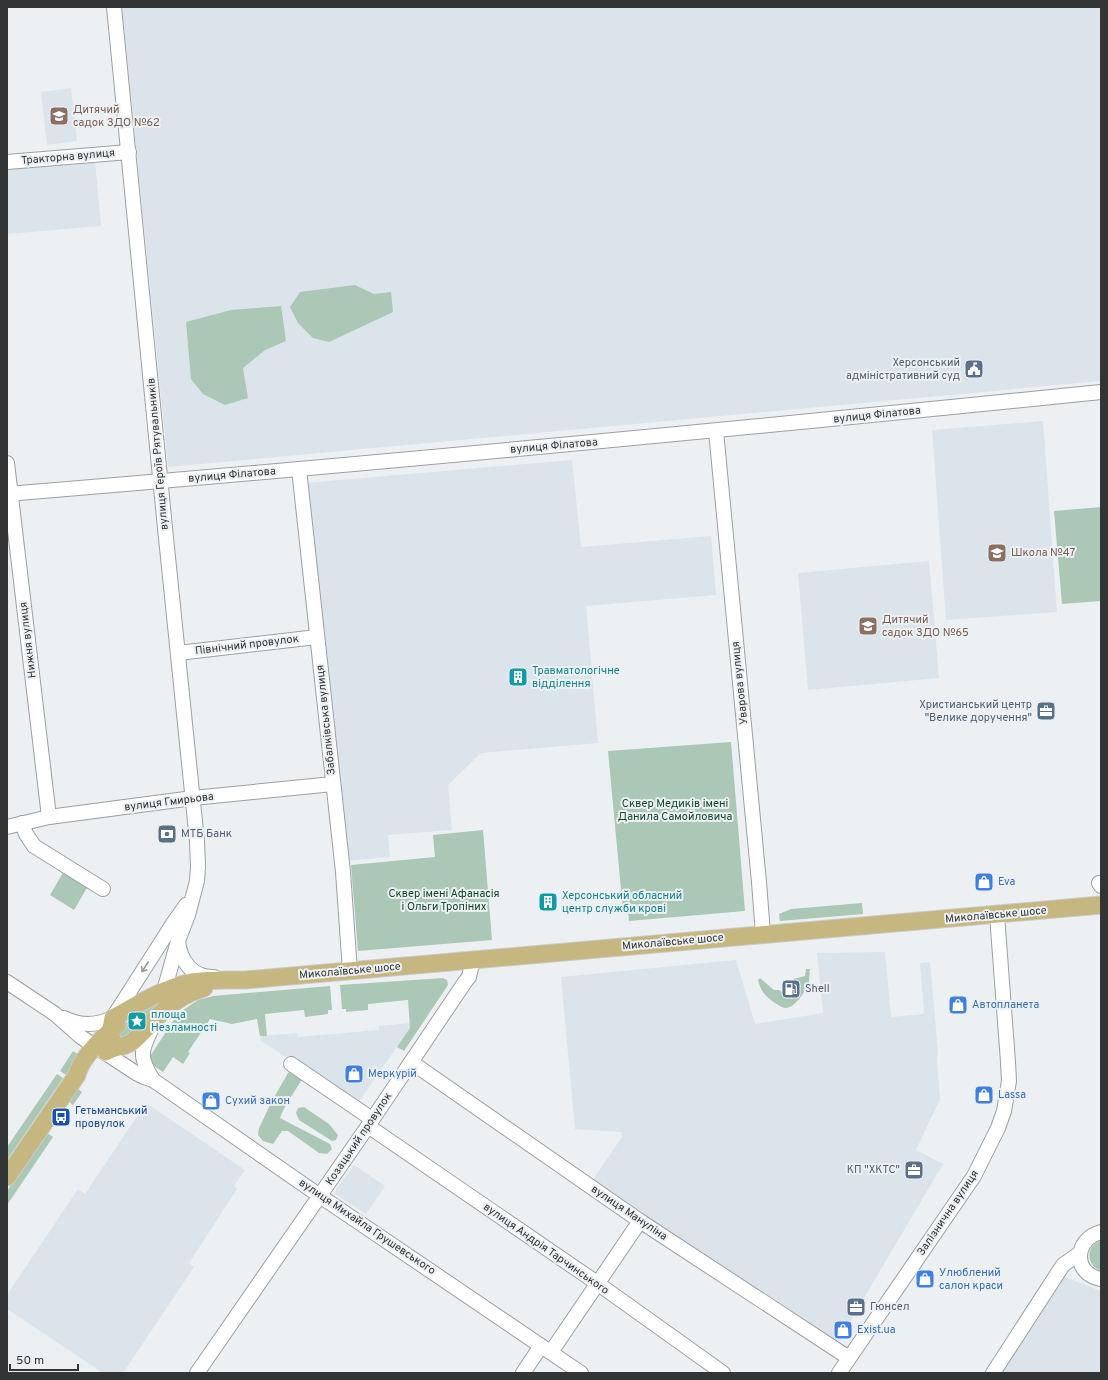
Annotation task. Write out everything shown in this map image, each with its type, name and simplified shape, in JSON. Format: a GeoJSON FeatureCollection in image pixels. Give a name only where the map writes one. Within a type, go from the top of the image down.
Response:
{"type":"FeatureCollection","features":[{"type":"Feature","properties":{"kind":"main road","name":"Миколаївське шосе"},"geometry":{"type":"LineString","coordinates":[[245,980],[1101,905]]}},
{"type":"Feature","properties":{"kind":"main road"},"geometry":{"type":"LineString","coordinates":[[7,1177],[100,1050],[158,1002],[193,982],[207,980],[245,980]]}},
{"type":"Feature","properties":{"kind":"main road"},"geometry":{"type":"LineString","coordinates":[[158,1002],[181,998],[196,990],[245,980]]}},
{"type":"Feature","properties":{"kind":"main road"},"geometry":{"type":"LineString","coordinates":[[100,1050],[120,1047],[130,1043],[140,1036],[158,1002]]}},
{"type":"Feature","properties":{"kind":"street","name":"вулиця Героїв Рятувальників"},"geometry":{"type":"LineString","coordinates":[[114,7],[193,798],[198,867],[197,881],[188,915],[172,938]]}},
{"type":"Feature","properties":{"kind":"street","name":"Тракторна вулиця"},"geometry":{"type":"LineString","coordinates":[[7,162],[129,152]]}},
{"type":"Feature","properties":{"kind":"street","name":"вулиця Філатова"},"geometry":{"type":"LineString","coordinates":[[8,495],[716,431],[1101,392]]}},
{"type":"Feature","properties":{"kind":"street","name":"Уварова вулиця"},"geometry":{"type":"LineString","coordinates":[[716,431],[763,934]]}},
{"type":"Feature","properties":{"kind":"street","name":"Нижня вулиця"},"geometry":{"type":"LineString","coordinates":[[7,463],[8,495],[49,817]]}},
{"type":"Feature","properties":{"kind":"street","name":"Забалківська вулиця"},"geometry":{"type":"LineString","coordinates":[[300,469],[343,872],[350,971]]}},
{"type":"Feature","properties":{"kind":"street","name":"Північний провулок"},"geometry":{"type":"LineString","coordinates":[[178,653],[317,637]]}},
{"type":"Feature","properties":{"kind":"street","name":"вулиця Гмирьова"},"geometry":{"type":"LineString","coordinates":[[7,827],[49,817],[193,798],[333,784]]}},
{"type":"Feature","properties":{"kind":"street"},"geometry":{"type":"LineString","coordinates":[[22,823],[26,834],[34,846],[103,889]]}},
{"type":"Feature","properties":{"kind":"street","name":"Залізнична вулиця"},"geometry":{"type":"LineString","coordinates":[[839,1373],[974,1176],[1002,1118],[1009,1081],[997,915]]}},
{"type":"Feature","properties":{"kind":"street"},"geometry":{"type":"LineString","coordinates":[[172,938],[189,968],[200,975],[207,977],[234,976],[245,980]]}},
{"type":"Feature","properties":{"kind":"street"},"geometry":{"type":"LineString","coordinates":[[153,1080],[146,1067],[142,1054],[158,1002],[172,938]]}},
{"type":"Feature","properties":{"kind":"street"},"geometry":{"type":"LineString","coordinates":[[100,1050],[172,938]]}},
{"type":"Feature","properties":{"kind":"street","name":"Козацький провулок"},"geometry":{"type":"LineString","coordinates":[[198,1373],[469,977],[473,960]]}},
{"type":"Feature","properties":{"kind":"street"},"geometry":{"type":"LineString","coordinates":[[7,982],[71,1024],[100,1050]]}},
{"type":"Feature","properties":{"kind":"street"},"geometry":{"type":"LineString","coordinates":[[71,1024],[93,1024],[100,1050]]}},
{"type":"Feature","properties":{"kind":"street"},"geometry":{"type":"LineString","coordinates":[[71,1024],[81,1037],[100,1050],[144,1078],[153,1080]]}},
{"type":"Feature","properties":{"kind":"street","name":"вулиця Мануліна"},"geometry":{"type":"LineString","coordinates":[[411,1062],[640,1221],[849,1358]]}},
{"type":"Feature","properties":{"kind":"street","name":"вулиця Андрія Тарчинського"},"geometry":{"type":"LineString","coordinates":[[291,1064],[370,1123],[723,1373]]}},
{"type":"Feature","properties":{"kind":"street","name":"вулиця Михайла Грушевського"},"geometry":{"type":"LineString","coordinates":[[153,1080],[320,1196],[581,1373]]}},
{"type":"Feature","properties":{"kind":"street"},"geometry":{"type":"LineString","coordinates":[[523,1373],[546,1349],[597,1283],[640,1221]]}},
{"type":"Feature","properties":{"kind":"street"},"geometry":{"type":"LineString","coordinates":[[1101,1232],[1087,1239],[1082,1246],[1080,1253],[1080,1261],[1083,1268],[1089,1274],[1101,1279]]}},
{"type":"Feature","properties":{"kind":"street"},"geometry":{"type":"LineString","coordinates":[[993,1373],[1063,1265],[1080,1253]]}},
{"type":"Feature","properties":{"kind":"shaded area"},"geometry":{"type":"Polygon","coordinates":[[[122,7],[1101,7],[1101,381],[168,467],[122,7]]]}},
{"type":"Feature","properties":{"kind":"shaded area","name":"Дитячий садок ЗДО №62"},"geometry":{"type":"Polygon","coordinates":[[[71,88],[77,141],[47,145],[41,92],[71,88]]]}},
{"type":"Feature","properties":{"kind":"shaded area"},"geometry":{"type":"Polygon","coordinates":[[[95,161],[101,226],[7,234],[7,169],[95,161]]]}},
{"type":"Feature","properties":{"kind":"shaded area","name":"Школа №47"},"geometry":{"type":"Polygon","coordinates":[[[1043,421],[1057,612],[946,620],[932,430],[1043,421]]]}},
{"type":"Feature","properties":{"kind":"shaded area"},"geometry":{"type":"Polygon","coordinates":[[[572,460],[581,547],[711,536],[716,595],[586,606],[598,743],[481,753],[448,785],[452,830],[388,835],[390,857],[346,861],[305,483],[572,460]]]}},
{"type":"Feature","properties":{"kind":"shaded area","name":"Дитячий садок ЗДО №65"},"geometry":{"type":"Polygon","coordinates":[[[929,561],[939,678],[808,690],[798,573],[929,561]]]}},
{"type":"Feature","properties":{"kind":"shaded area"},"geometry":{"type":"Polygon","coordinates":[[[885,952],[891,1017],[924,1014],[920,963],[930,962],[938,1052],[937,1060],[940,1099],[916,1150],[943,1164],[838,1342],[592,1181],[622,1137],[621,1132],[575,1129],[561,977],[736,960],[755,1024],[823,1013],[817,953],[885,952]]]}},
{"type":"Feature","properties":{"kind":"shaded area"},"geometry":{"type":"Polygon","coordinates":[[[410,1023],[410,1028],[358,1103],[261,1041],[260,1036],[298,1033],[298,1037],[379,1030],[379,1026],[410,1023]]]}},
{"type":"Feature","properties":{"kind":"shaded area"},"geometry":{"type":"Polygon","coordinates":[[[146,1103],[245,1170],[234,1186],[237,1189],[189,1263],[194,1267],[123,1373],[103,1373],[7,1309],[7,1295],[78,1189],[85,1194],[146,1103]]]}},
{"type":"Feature","properties":{"kind":"shaded area"},"geometry":{"type":"Polygon","coordinates":[[[354,1165],[385,1186],[366,1214],[334,1193],[354,1165]]]}},
{"type":"Feature","properties":{"kind":"shaded area"},"geometry":{"type":"Polygon","coordinates":[[[1062,1276],[1101,1291],[1101,1373],[1001,1373],[1062,1276]]]}},
{"type":"Feature","properties":{"kind":"green space"},"geometry":{"type":"Polygon","coordinates":[[[355,285],[374,294],[391,292],[393,312],[329,342],[313,338],[298,323],[290,307],[300,292],[355,285]]]}},
{"type":"Feature","properties":{"kind":"green space"},"geometry":{"type":"Polygon","coordinates":[[[281,306],[286,341],[265,350],[243,368],[248,398],[225,405],[203,394],[191,379],[186,322],[231,310],[281,306]]]}},
{"type":"Feature","properties":{"kind":"green space"},"geometry":{"type":"Polygon","coordinates":[[[1101,507],[1101,601],[1062,604],[1054,511],[1101,507]]]}},
{"type":"Feature","properties":{"kind":"green space","name":"Сквер Медиків імені Данила Самойловича"},"geometry":{"type":"Polygon","coordinates":[[[731,742],[745,911],[629,921],[628,911],[623,911],[608,751],[731,742]]]}},
{"type":"Feature","properties":{"kind":"green space","name":"Сквер імені Афанасія і Ольги Тропіних"},"geometry":{"type":"Polygon","coordinates":[[[483,830],[492,940],[358,951],[351,865],[435,857],[433,835],[483,830]]]}},
{"type":"Feature","properties":{"kind":"green space"},"geometry":{"type":"Polygon","coordinates":[[[64,871],[88,886],[74,910],[50,895],[64,871]]]}},
{"type":"Feature","properties":{"kind":"green space"},"geometry":{"type":"Polygon","coordinates":[[[862,903],[863,914],[780,921],[779,914],[791,909],[862,903]]]}},
{"type":"Feature","properties":{"kind":"green space"},"geometry":{"type":"Polygon","coordinates":[[[806,969],[810,969],[808,985],[799,1000],[788,1008],[781,1007],[769,998],[763,992],[758,980],[760,978],[774,990],[779,990],[791,999],[801,986],[793,979],[805,976],[806,969]]]}},
{"type":"Feature","properties":{"kind":"green space"},"geometry":{"type":"Polygon","coordinates":[[[443,978],[447,980],[448,985],[404,1051],[397,1047],[410,1028],[408,1000],[368,1004],[368,1010],[346,1012],[346,1009],[342,1009],[340,985],[443,978]]]}},
{"type":"Feature","properties":{"kind":"green space"},"geometry":{"type":"Polygon","coordinates":[[[330,986],[332,1010],[328,1010],[328,1014],[305,1017],[304,1010],[265,1014],[267,1036],[260,1036],[257,1019],[232,1024],[210,1019],[188,1052],[190,1053],[183,1064],[173,1057],[163,1072],[151,1064],[149,1058],[175,1018],[180,1012],[198,1000],[213,996],[330,986]]]}},
{"type":"Feature","properties":{"kind":"green space"},"geometry":{"type":"Polygon","coordinates":[[[156,1003],[157,1007],[155,1012],[121,1040],[115,1031],[150,1004],[156,1003]]]}},
{"type":"Feature","properties":{"kind":"green space"},"geometry":{"type":"Polygon","coordinates":[[[73,1051],[79,1055],[66,1075],[60,1071],[73,1051]]]}},
{"type":"Feature","properties":{"kind":"green space"},"geometry":{"type":"Polygon","coordinates":[[[293,1070],[302,1079],[287,1103],[280,1118],[330,1144],[332,1149],[327,1154],[319,1153],[288,1131],[282,1131],[273,1144],[263,1141],[258,1135],[259,1128],[272,1101],[288,1073],[293,1070]]]}},
{"type":"Feature","properties":{"kind":"green space"},"geometry":{"type":"Polygon","coordinates":[[[57,1074],[63,1078],[7,1160],[7,1147],[57,1074]]]}},
{"type":"Feature","properties":{"kind":"green space"},"geometry":{"type":"Polygon","coordinates":[[[77,1088],[82,1092],[73,1105],[68,1101],[77,1088]]]}},
{"type":"Feature","properties":{"kind":"green space"},"geometry":{"type":"Polygon","coordinates":[[[304,1107],[329,1124],[338,1135],[336,1140],[332,1141],[299,1120],[296,1113],[298,1108],[304,1107]]]}},
{"type":"Feature","properties":{"kind":"green space"},"geometry":{"type":"Polygon","coordinates":[[[47,1133],[53,1137],[7,1205],[7,1191],[47,1133]]]}},
{"type":"Feature","properties":{"kind":"green space"},"geometry":{"type":"Polygon","coordinates":[[[1101,1241],[1101,1271],[1092,1264],[1089,1256],[1092,1247],[1101,1241]]]}},
{"type":"Feature","properties":{"kind":"place","name":"Дитячий садок ЗДО №62"},"geometry":{"type":"Point","coordinates":[59,116]}},
{"type":"Feature","properties":{"kind":"place","name":"Херсонський адміністративний суд"},"geometry":{"type":"Point","coordinates":[974,369]}},
{"type":"Feature","properties":{"kind":"place","name":"Школа №47"},"geometry":{"type":"Point","coordinates":[997,553]}},
{"type":"Feature","properties":{"kind":"place","name":"Дитячий садок ЗДО №65"},"geometry":{"type":"Point","coordinates":[868,626]}},
{"type":"Feature","properties":{"kind":"place","name":"Травматологічне відділення"},"geometry":{"type":"Point","coordinates":[518,677]}},
{"type":"Feature","properties":{"kind":"place","name":"Христианський центр \"Велике доручення\""},"geometry":{"type":"Point","coordinates":[1046,711]}},
{"type":"Feature","properties":{"kind":"place","name":"МТБ Банк"},"geometry":{"type":"Point","coordinates":[167,834]}},
{"type":"Feature","properties":{"kind":"place","name":"Eva"},"geometry":{"type":"Point","coordinates":[984,882]}},
{"type":"Feature","properties":{"kind":"place","name":"Херсонський обласний центр служби крові"},"geometry":{"type":"Point","coordinates":[548,902]}},
{"type":"Feature","properties":{"kind":"place","name":"Shell"},"geometry":{"type":"Point","coordinates":[791,989]}},
{"type":"Feature","properties":{"kind":"place","name":"Автопланета"},"geometry":{"type":"Point","coordinates":[958,1005]}},
{"type":"Feature","properties":{"kind":"place","name":"площа Незламності"},"geometry":{"type":"Point","coordinates":[137,1021]}},
{"type":"Feature","properties":{"kind":"place","name":"Меркурій"},"geometry":{"type":"Point","coordinates":[354,1074]}},
{"type":"Feature","properties":{"kind":"place","name":"Lassa"},"geometry":{"type":"Point","coordinates":[984,1095]}},
{"type":"Feature","properties":{"kind":"place","name":"Сухий закон"},"geometry":{"type":"Point","coordinates":[211,1101]}},
{"type":"Feature","properties":{"kind":"place","name":"Гетьманський провулок"},"geometry":{"type":"Point","coordinates":[61,1117]}},
{"type":"Feature","properties":{"kind":"place","name":"КП \"ХКТС\""},"geometry":{"type":"Point","coordinates":[914,1170]}},
{"type":"Feature","properties":{"kind":"place","name":"Улюблений салон краси"},"geometry":{"type":"Point","coordinates":[925,1279]}},
{"type":"Feature","properties":{"kind":"place","name":"Гюнсел"},"geometry":{"type":"Point","coordinates":[856,1307]}},
{"type":"Feature","properties":{"kind":"place","name":"Exist.ua"},"geometry":{"type":"Point","coordinates":[843,1330]}}]}
